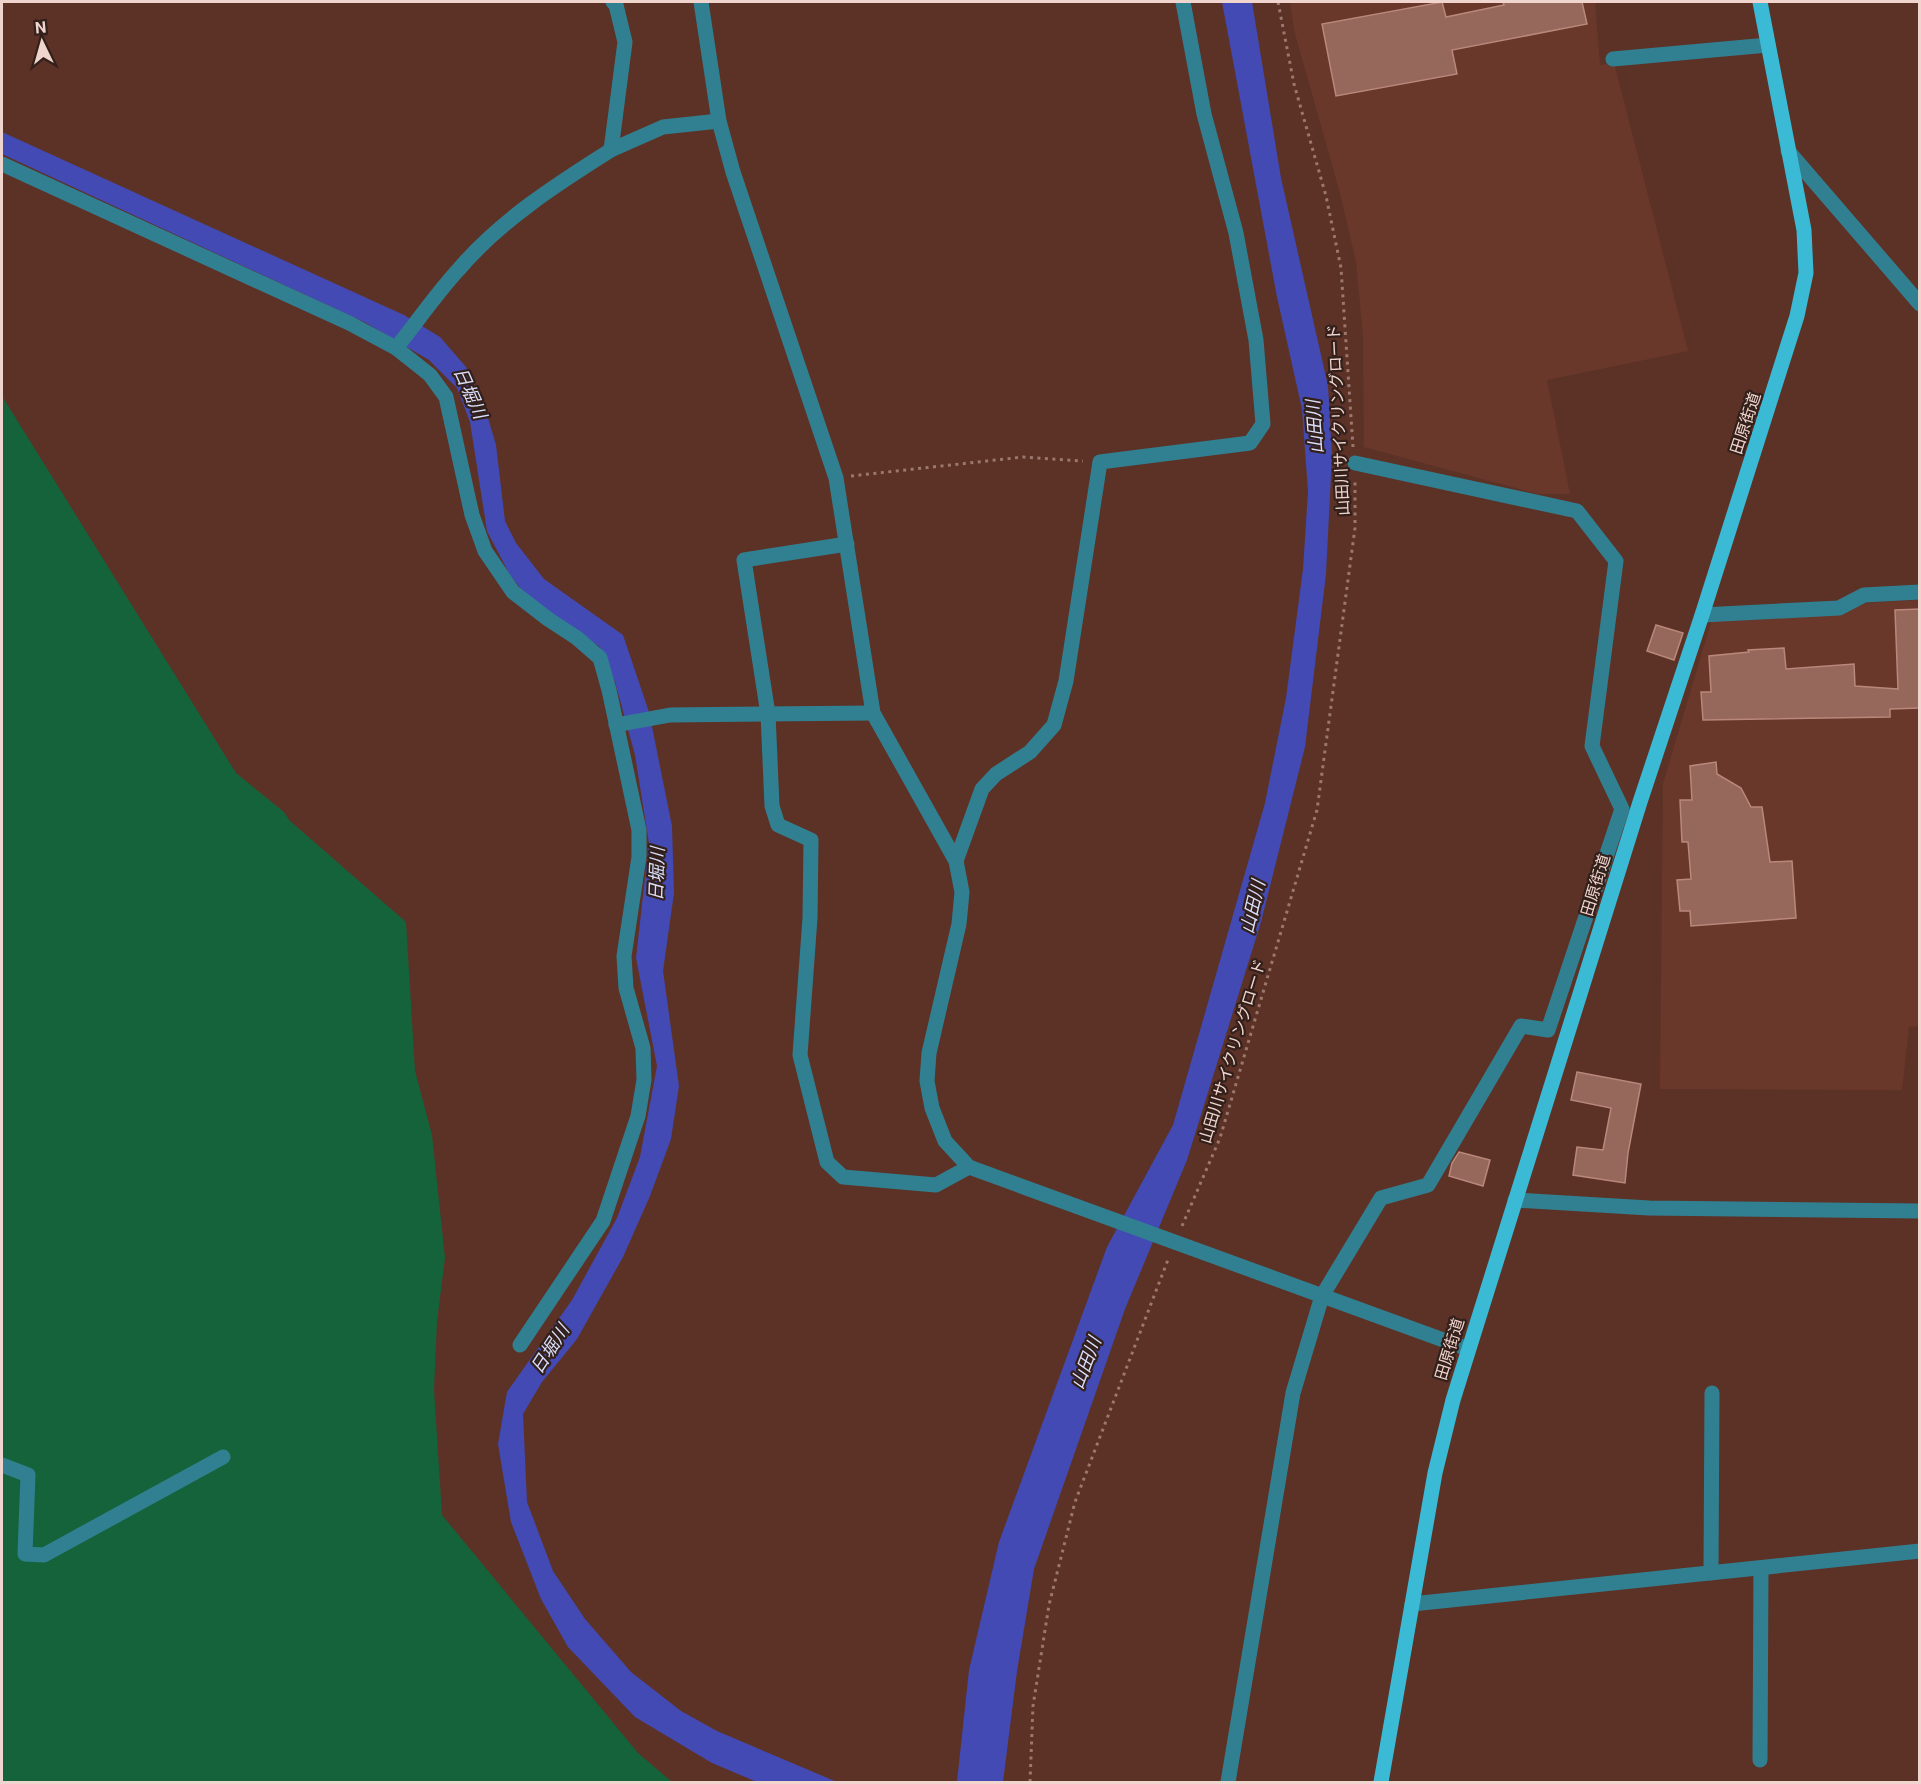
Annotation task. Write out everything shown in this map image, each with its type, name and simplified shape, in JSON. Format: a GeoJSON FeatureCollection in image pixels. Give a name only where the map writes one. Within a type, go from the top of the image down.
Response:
{"type":"FeatureCollection","features":[{"type":"Feature","properties":{"kind":"main road","name":"田原街道"},"geometry":{"type":"LineString","coordinates":[[1381,1782],[1435,1473],[1467,1349],[1797,316],[1806,273],[1804,230],[1760,2]]}},
{"type":"Feature","properties":{"kind":"street"},"geometry":{"type":"LineString","coordinates":[[611,150],[625,42],[613,2]]}},
{"type":"Feature","properties":{"kind":"street"},"geometry":{"type":"LineString","coordinates":[[701,2],[719,121],[733,172],[836,478],[873,713],[956,861],[962,892],[959,924],[930,1053],[927,1081],[932,1108],[945,1141],[969,1167],[1467,1349]]}},
{"type":"Feature","properties":{"kind":"street"},"geometry":{"type":"LineString","coordinates":[[956,861],[982,789],[996,774],[1030,752],[1054,725],[1066,681],[1100,462],[1250,442],[1263,424],[1254,329],[1236,232],[1204,114],[1183,2]]}},
{"type":"Feature","properties":{"kind":"street"},"geometry":{"type":"LineString","coordinates":[[1613,59],[1768,45]]}},
{"type":"Feature","properties":{"kind":"street"},"geometry":{"type":"LineString","coordinates":[[396,348],[459,268],[502,226],[553,187],[611,150],[663,127],[719,121]]}},
{"type":"Feature","properties":{"kind":"street"},"geometry":{"type":"LineString","coordinates":[[1788,151],[1920,304]]}},
{"type":"Feature","properties":{"kind":"street"},"geometry":{"type":"LineString","coordinates":[[2,164],[350,322],[396,348],[430,375],[446,397],[472,515],[485,551],[513,592],[548,620],[577,638],[600,658],[639,830],[639,857],[624,956],[626,988],[643,1048],[644,1080],[638,1116],[603,1221],[520,1345]]}},
{"type":"Feature","properties":{"kind":"street"},"geometry":{"type":"LineString","coordinates":[[1228,1782],[1293,1393],[1322,1296],[1381,1198],[1428,1185],[1521,1026],[1548,1030],[1622,809],[1592,746],[1616,561],[1577,511],[1354,463]]}},
{"type":"Feature","properties":{"kind":"street"},"geometry":{"type":"LineString","coordinates":[[847,544],[744,560],[768,714],[772,806],[778,825],[811,840],[810,918],[800,1055],[827,1162],[843,1177],[936,1185],[969,1167]]}},
{"type":"Feature","properties":{"kind":"street"},"geometry":{"type":"LineString","coordinates":[[1702,615],[1839,608],[1864,595],[1920,592]]}},
{"type":"Feature","properties":{"kind":"street"},"geometry":{"type":"LineString","coordinates":[[616,725],[670,715],[873,713]]}},
{"type":"Feature","properties":{"kind":"street"},"geometry":{"type":"LineString","coordinates":[[1515,1200],[1649,1208],[1920,1211]]}},
{"type":"Feature","properties":{"kind":"street"},"geometry":{"type":"LineString","coordinates":[[1711,1573],[1712,1393]]}},
{"type":"Feature","properties":{"kind":"street"},"geometry":{"type":"LineString","coordinates":[[2,1466],[28,1475],[25,1554],[44,1555],[223,1456]]}},
{"type":"Feature","properties":{"kind":"street"},"geometry":{"type":"LineString","coordinates":[[1412,1604],[1920,1551]]}},
{"type":"Feature","properties":{"kind":"street"},"geometry":{"type":"LineString","coordinates":[[1760,1760],[1761,1568]]}},
{"type":"Feature","properties":{"kind":"path","name":"山田川サイクリングロード"},"geometry":{"type":"LineString","coordinates":[[1030,1782],[1033,1706],[1049,1605],[1076,1502],[1175,1241],[1220,1138],[1317,810],[1355,528],[1354,463],[1341,268],[1326,196],[1294,84],[1278,2]]}},
{"type":"Feature","properties":{"kind":"path"},"geometry":{"type":"LineString","coordinates":[[836,478],[1023,457],[1100,462]]}},
{"type":"Feature","properties":{"kind":"shaded area"},"geometry":{"type":"Polygon","coordinates":[[[1290,2],[1595,2],[1600,65],[1614,63],[1688,351],[1547,380],[1570,494],[1538,494],[1364,447],[1363,335],[1356,261],[1340,193],[1294,30],[1290,2]]]}},
{"type":"Feature","properties":{"kind":"shaded area"},"geometry":{"type":"Polygon","coordinates":[[[1919,600],[1920,1026],[1909,1027],[1902,1090],[1660,1089],[1663,784],[1712,619],[1844,612],[1867,603],[1919,600]]]}},
{"type":"Feature","properties":{"kind":"green space"},"geometry":{"type":"Polygon","coordinates":[[[2,396],[236,773],[284,812],[289,820],[406,922],[415,1071],[432,1135],[445,1258],[437,1321],[434,1390],[442,1515],[638,1753],[672,1782],[2,1782],[2,396]]]}},
{"type":"Feature","properties":{"kind":"water","name":"山田川"},"geometry":{"type":"Polygon","coordinates":[[[1222,2],[1252,2],[1281,178],[1328,386],[1332,455],[1326,574],[1305,747],[1261,922],[1187,1160],[1125,1309],[1034,1569],[1017,1671],[1003,1782],[957,1782],[969,1670],[999,1542],[1107,1247],[1173,1125],[1265,803],[1286,698],[1303,569],[1308,491],[1302,409],[1277,297],[1222,2]]]}},
{"type":"Feature","properties":{"kind":"water","name":"日堀川"},"geometry":{"type":"Polygon","coordinates":[[[2,132],[404,315],[440,337],[466,367],[485,408],[496,445],[505,521],[516,543],[544,579],[623,635],[649,712],[672,826],[674,893],[663,971],[679,1086],[671,1139],[650,1196],[623,1257],[577,1339],[542,1382],[523,1414],[527,1502],[553,1571],[585,1619],[631,1672],[681,1711],[717,1731],[837,1782],[757,1782],[712,1763],[635,1717],[568,1647],[541,1599],[511,1522],[498,1444],[507,1392],[572,1300],[617,1218],[640,1157],[657,1066],[636,958],[649,843],[635,755],[615,682],[600,647],[571,627],[536,608],[510,575],[487,531],[470,422],[457,388],[429,360],[366,323],[2,154],[2,132]]]}},
{"type":"Feature","properties":{"kind":"building"},"geometry":{"type":"Polygon","coordinates":[[[1442,2],[1446,17],[1504,5],[1503,2],[1582,2],[1587,24],[1452,50],[1457,74],[1336,96],[1322,24],[1442,2]]]}},
{"type":"Feature","properties":{"kind":"building"},"geometry":{"type":"Polygon","coordinates":[[[1920,609],[1920,708],[1890,709],[1890,717],[1703,720],[1701,692],[1711,692],[1709,656],[1749,652],[1748,650],[1784,648],[1786,669],[1854,664],[1855,686],[1898,689],[1895,610],[1920,609]]]}},
{"type":"Feature","properties":{"kind":"building"},"geometry":{"type":"Polygon","coordinates":[[[1656,625],[1683,633],[1674,660],[1647,651],[1656,625]]]}},
{"type":"Feature","properties":{"kind":"building"},"geometry":{"type":"Polygon","coordinates":[[[1716,762],[1717,774],[1741,788],[1751,807],[1762,807],[1770,862],[1792,861],[1796,918],[1691,926],[1690,911],[1680,911],[1677,880],[1691,879],[1688,842],[1682,842],[1680,800],[1692,800],[1690,766],[1716,762]]]}},
{"type":"Feature","properties":{"kind":"building"},"geometry":{"type":"Polygon","coordinates":[[[1577,1072],[1641,1084],[1628,1153],[1625,1183],[1573,1175],[1577,1147],[1603,1150],[1611,1108],[1571,1100],[1577,1072]]]}},
{"type":"Feature","properties":{"kind":"building"},"geometry":{"type":"Polygon","coordinates":[[[1459,1152],[1490,1160],[1483,1186],[1449,1176],[1452,1163],[1459,1152]]]}}]}
